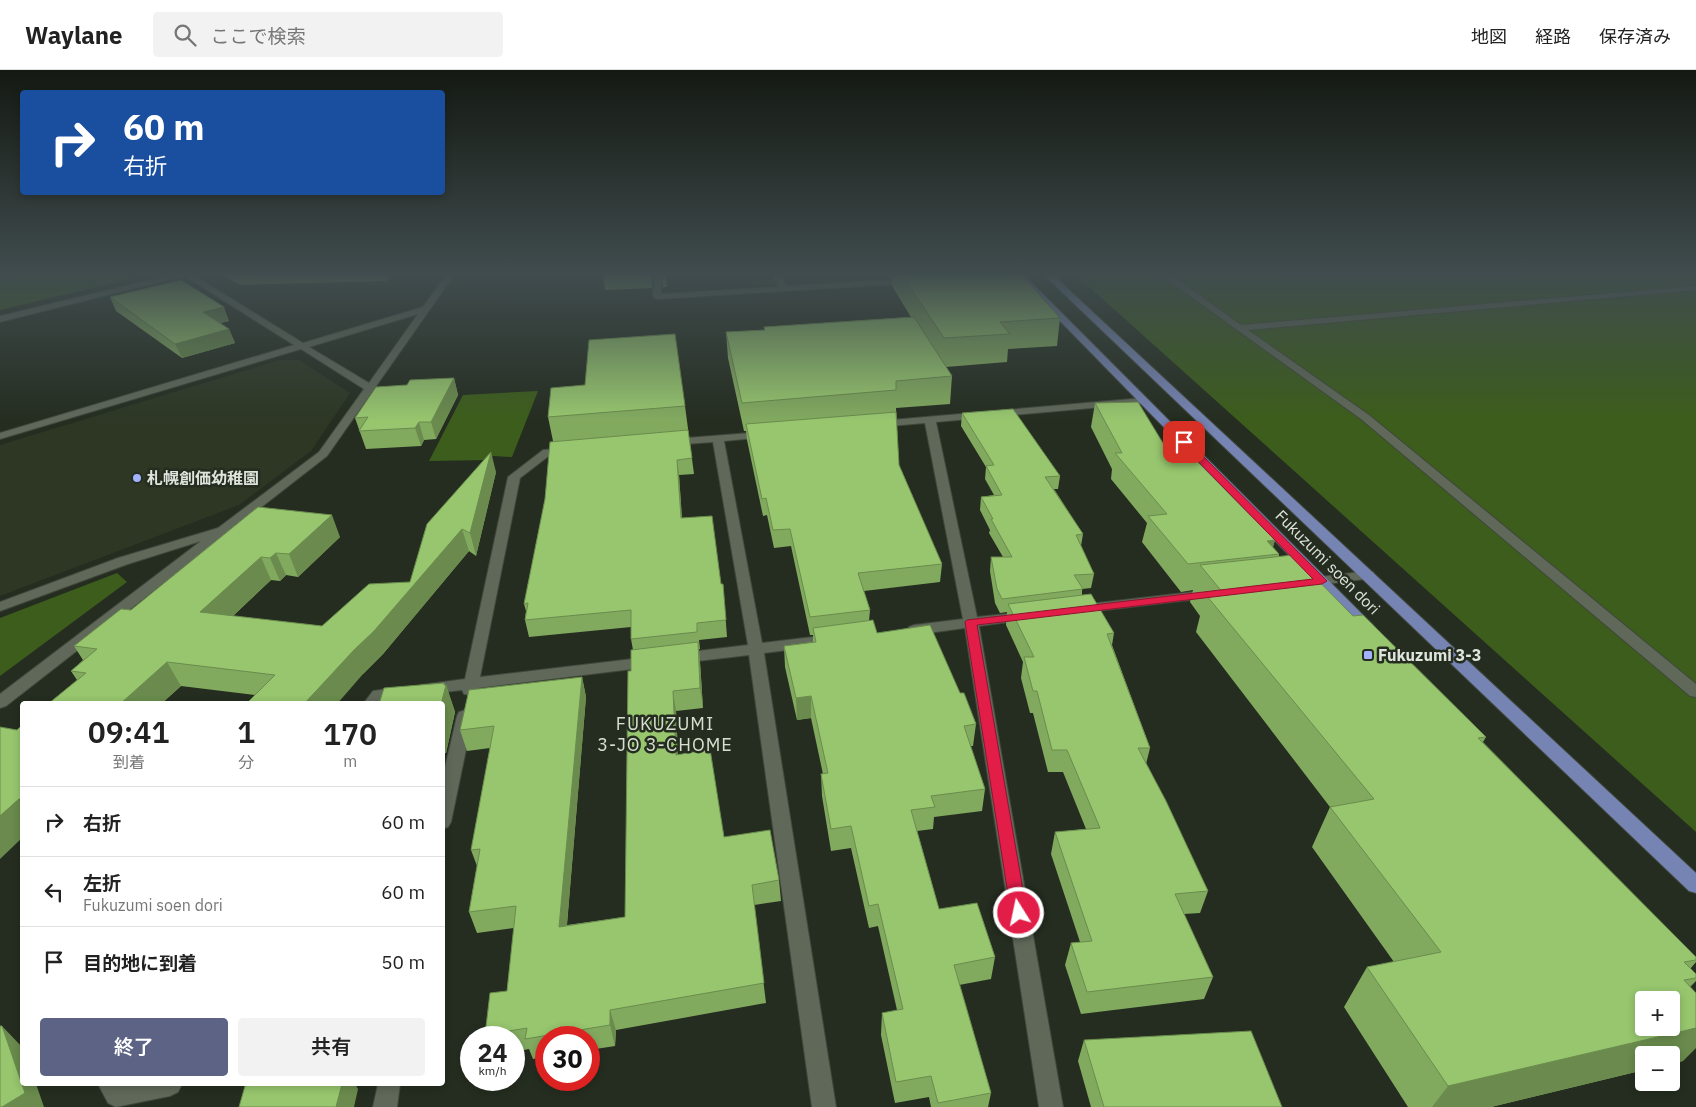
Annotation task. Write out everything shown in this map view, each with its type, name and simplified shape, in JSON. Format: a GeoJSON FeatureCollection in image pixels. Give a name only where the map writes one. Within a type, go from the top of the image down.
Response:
{"type":"FeatureCollection","features":[{"type":"Feature","properties":{"kind":"main road","name":"Fukuzumi soen dori"},"geometry":{"type":"LineString","coordinates":[[1067,323],[1377,637]]}},
{"type":"Feature","properties":{"kind":"main road","name":"Fukuzumi soen dori"},"geometry":{"type":"LineString","coordinates":[[1100,323],[1696,885]]}},
{"type":"Feature","properties":{"kind":"street"},"geometry":{"type":"LineString","coordinates":[[265,323],[370,388]]}},
{"type":"Feature","properties":{"kind":"street"},"geometry":{"type":"LineString","coordinates":[[0,436],[377,323]]}},
{"type":"Feature","properties":{"kind":"street"},"geometry":{"type":"LineString","coordinates":[[0,702],[323,454],[416,323]]}},
{"type":"Feature","properties":{"kind":"street"},"geometry":{"type":"LineString","coordinates":[[1234,323],[1365,417],[1696,692]]}},
{"type":"Feature","properties":{"kind":"street"},"geometry":{"type":"LineString","coordinates":[[1243,330],[1314,323]]}},
{"type":"Feature","properties":{"kind":"street"},"geometry":{"type":"LineString","coordinates":[[1243,330],[1326,323]]}},
{"type":"Feature","properties":{"kind":"street"},"geometry":{"type":"LineString","coordinates":[[871,425],[1143,401]]}},
{"type":"Feature","properties":{"kind":"street"},"geometry":{"type":"LineString","coordinates":[[930,420],[971,622],[1052,1107]]}},
{"type":"Feature","properties":{"kind":"street"},"geometry":{"type":"LineString","coordinates":[[661,443],[775,434]]}},
{"type":"Feature","properties":{"kind":"street"},"geometry":{"type":"LineString","coordinates":[[718,439],[756,650],[824,1107]]}},
{"type":"Feature","properties":{"kind":"street"},"geometry":{"type":"LineString","coordinates":[[445,808],[514,477],[547,452],[575,450]]}},
{"type":"Feature","properties":{"kind":"street"},"geometry":{"type":"LineString","coordinates":[[0,607],[122,561],[227,528]]}},
{"type":"Feature","properties":{"kind":"street"},"geometry":{"type":"LineString","coordinates":[[1292,584],[1368,575]]}},
{"type":"Feature","properties":{"kind":"street"},"geometry":{"type":"LineString","coordinates":[[1068,611],[1224,592]]}},
{"type":"Feature","properties":{"kind":"street"},"geometry":{"type":"LineString","coordinates":[[902,631],[1039,614]]}},
{"type":"Feature","properties":{"kind":"street"},"geometry":{"type":"LineString","coordinates":[[374,701],[379,695],[834,640]]}},
{"type":"Feature","properties":{"kind":"street"},"geometry":{"type":"LineString","coordinates":[[111,1086],[116,1095],[160,1086]]}},
{"type":"Feature","properties":{"kind":"street"},"geometry":{"type":"LineString","coordinates":[[385,1107],[389,1086]]}},
{"type":"Feature","properties":{"kind":"shaded area","name":"札幌創価幼稚園"},"geometry":{"type":"Polygon","coordinates":[[[280,360],[299,360],[350,393],[311,451],[239,505],[0,596],[0,445],[280,360]]]}},
{"type":"Feature","properties":{"kind":"green space"},"geometry":{"type":"Polygon","coordinates":[[[1130,323],[1696,323],[1696,832],[1130,323]]]}},
{"type":"Feature","properties":{"kind":"green space"},"geometry":{"type":"Polygon","coordinates":[[[538,391],[512,457],[493,456],[489,460],[429,461],[463,395],[538,391]]]}},
{"type":"Feature","properties":{"kind":"green space"},"geometry":{"type":"Polygon","coordinates":[[[117,573],[127,582],[0,676],[0,618],[117,573]]]}},
{"type":"Feature","properties":{"kind":"building"},"geometry":{"type":"Polygon","coordinates":[[[147,323],[220,323],[229,329],[175,344],[147,323]]]}},
{"type":"Feature","properties":{"kind":"building"},"geometry":{"type":"Polygon","coordinates":[[[818,323],[918,323],[952,376],[896,381],[896,390],[742,403],[726,332],[765,330],[764,327],[818,323]]]}},
{"type":"Feature","properties":{"kind":"building"},"geometry":{"type":"Polygon","coordinates":[[[934,323],[1001,323],[1010,334],[944,338],[934,323]]]}},
{"type":"Feature","properties":{"kind":"building"},"geometry":{"type":"Polygon","coordinates":[[[675,334],[685,406],[548,417],[551,388],[585,385],[589,340],[675,334]]]}},
{"type":"Feature","properties":{"kind":"building"},"geometry":{"type":"Polygon","coordinates":[[[454,378],[431,422],[419,422],[415,428],[359,431],[368,417],[355,418],[376,387],[407,385],[410,380],[454,378]]]}},
{"type":"Feature","properties":{"kind":"building"},"geometry":{"type":"Polygon","coordinates":[[[1138,402],[1166,448],[1182,446],[1275,540],[1267,541],[1279,554],[1188,564],[1148,516],[1167,514],[1115,453],[1122,453],[1095,403],[1138,402]]]}},
{"type":"Feature","properties":{"kind":"building"},"geometry":{"type":"Polygon","coordinates":[[[1013,409],[1060,476],[1045,477],[1083,534],[1076,535],[1094,574],[1074,575],[1083,589],[1002,599],[997,589],[991,557],[1012,557],[981,497],[1002,495],[986,466],[994,465],[962,413],[1013,409]]]}},
{"type":"Feature","properties":{"kind":"building"},"geometry":{"type":"Polygon","coordinates":[[[896,412],[899,465],[942,564],[858,573],[870,610],[810,617],[790,529],[773,530],[766,498],[762,499],[746,424],[896,412]]]}},
{"type":"Feature","properties":{"kind":"building"},"geometry":{"type":"Polygon","coordinates":[[[688,430],[692,458],[677,460],[681,518],[712,516],[721,584],[723,584],[726,620],[697,623],[697,632],[631,639],[631,610],[525,620],[528,603],[524,604],[545,499],[550,442],[688,430]]]}},
{"type":"Feature","properties":{"kind":"building"},"geometry":{"type":"Polygon","coordinates":[[[491,452],[470,533],[462,529],[374,631],[307,701],[249,701],[275,675],[167,662],[123,701],[52,701],[86,673],[71,671],[97,649],[74,646],[121,609],[131,610],[258,507],[332,515],[289,554],[276,553],[270,558],[261,557],[200,612],[322,626],[369,584],[410,582],[427,524],[491,452]]]}},
{"type":"Feature","properties":{"kind":"building"},"geometry":{"type":"Polygon","coordinates":[[[1293,555],[1353,616],[1363,615],[1486,737],[1478,738],[1696,957],[1696,960],[1684,962],[1696,974],[1696,978],[1684,980],[1696,993],[1696,1028],[1680,1032],[1680,991],[1635,991],[1635,1036],[1662,1036],[1448,1086],[1367,967],[1441,952],[1330,807],[1374,799],[1206,595],[1223,593],[1200,565],[1293,555]]]}},
{"type":"Feature","properties":{"kind":"building"},"geometry":{"type":"Polygon","coordinates":[[[1091,594],[1114,633],[1107,634],[1150,748],[1138,748],[1166,801],[1208,891],[1175,894],[1213,977],[1087,992],[1071,943],[1092,941],[1055,832],[1100,828],[1067,750],[1052,750],[1037,691],[1033,691],[1024,657],[1034,657],[1008,604],[1091,594]]]}},
{"type":"Feature","properties":{"kind":"building"},"geometry":{"type":"Polygon","coordinates":[[[873,620],[877,633],[930,625],[960,693],[964,693],[976,724],[964,726],[985,789],[931,796],[935,807],[911,810],[939,909],[977,903],[995,957],[954,965],[991,1093],[938,1103],[931,1076],[896,1082],[882,1013],[903,1009],[878,904],[869,906],[851,826],[831,829],[821,774],[828,773],[811,696],[796,698],[784,646],[816,642],[813,628],[873,620]]]}},
{"type":"Feature","properties":{"kind":"building"},"geometry":{"type":"Polygon","coordinates":[[[698,642],[700,688],[673,691],[676,755],[710,749],[724,837],[770,830],[779,880],[752,885],[764,983],[610,1010],[610,1025],[600,1027],[535,1026],[535,1037],[525,1039],[527,1028],[525,1028],[525,1026],[486,1026],[490,993],[507,991],[516,906],[469,912],[480,849],[471,850],[494,726],[460,730],[469,690],[582,677],[559,927],[625,917],[628,671],[631,671],[631,650],[698,642]]]}},
{"type":"Feature","properties":{"kind":"building"},"geometry":{"type":"Polygon","coordinates":[[[444,683],[446,685],[442,701],[380,701],[384,688],[444,683]]]}},
{"type":"Feature","properties":{"kind":"building"},"geometry":{"type":"Polygon","coordinates":[[[0,727],[17,730],[20,727],[20,799],[0,816],[0,727]]]}},
{"type":"Feature","properties":{"kind":"building"},"geometry":{"type":"Polygon","coordinates":[[[0,1026],[2,1026],[20,1078],[20,1086],[23,1086],[25,1093],[0,1107],[0,1026]]]}},
{"type":"Feature","properties":{"kind":"building"},"geometry":{"type":"Polygon","coordinates":[[[1251,1031],[1282,1107],[1104,1107],[1084,1040],[1251,1031]]]}},
{"type":"Feature","properties":{"kind":"building"},"geometry":{"type":"Polygon","coordinates":[[[245,1086],[341,1086],[336,1107],[239,1107],[245,1086]]]}},
{"type":"Feature","properties":{"kind":"place","name":"札幌創価幼稚園"},"geometry":{"type":"Point","coordinates":[137,478]}},
{"type":"Feature","properties":{"kind":"place","name":"Fukuzumi 3-3"},"geometry":{"type":"Point","coordinates":[1368,655]}},
{"type":"Feature","properties":{"kind":"district","name":"FUKUZUMI 3-JO 3-CHOME"},"geometry":{"type":"Point","coordinates":[665,734]}},
{"type":"Feature","properties":{"kind":"route"},"geometry":{"type":"LineString","coordinates":[[1019,913],[971,622],[1322,581],[1184,442]]}}]}
